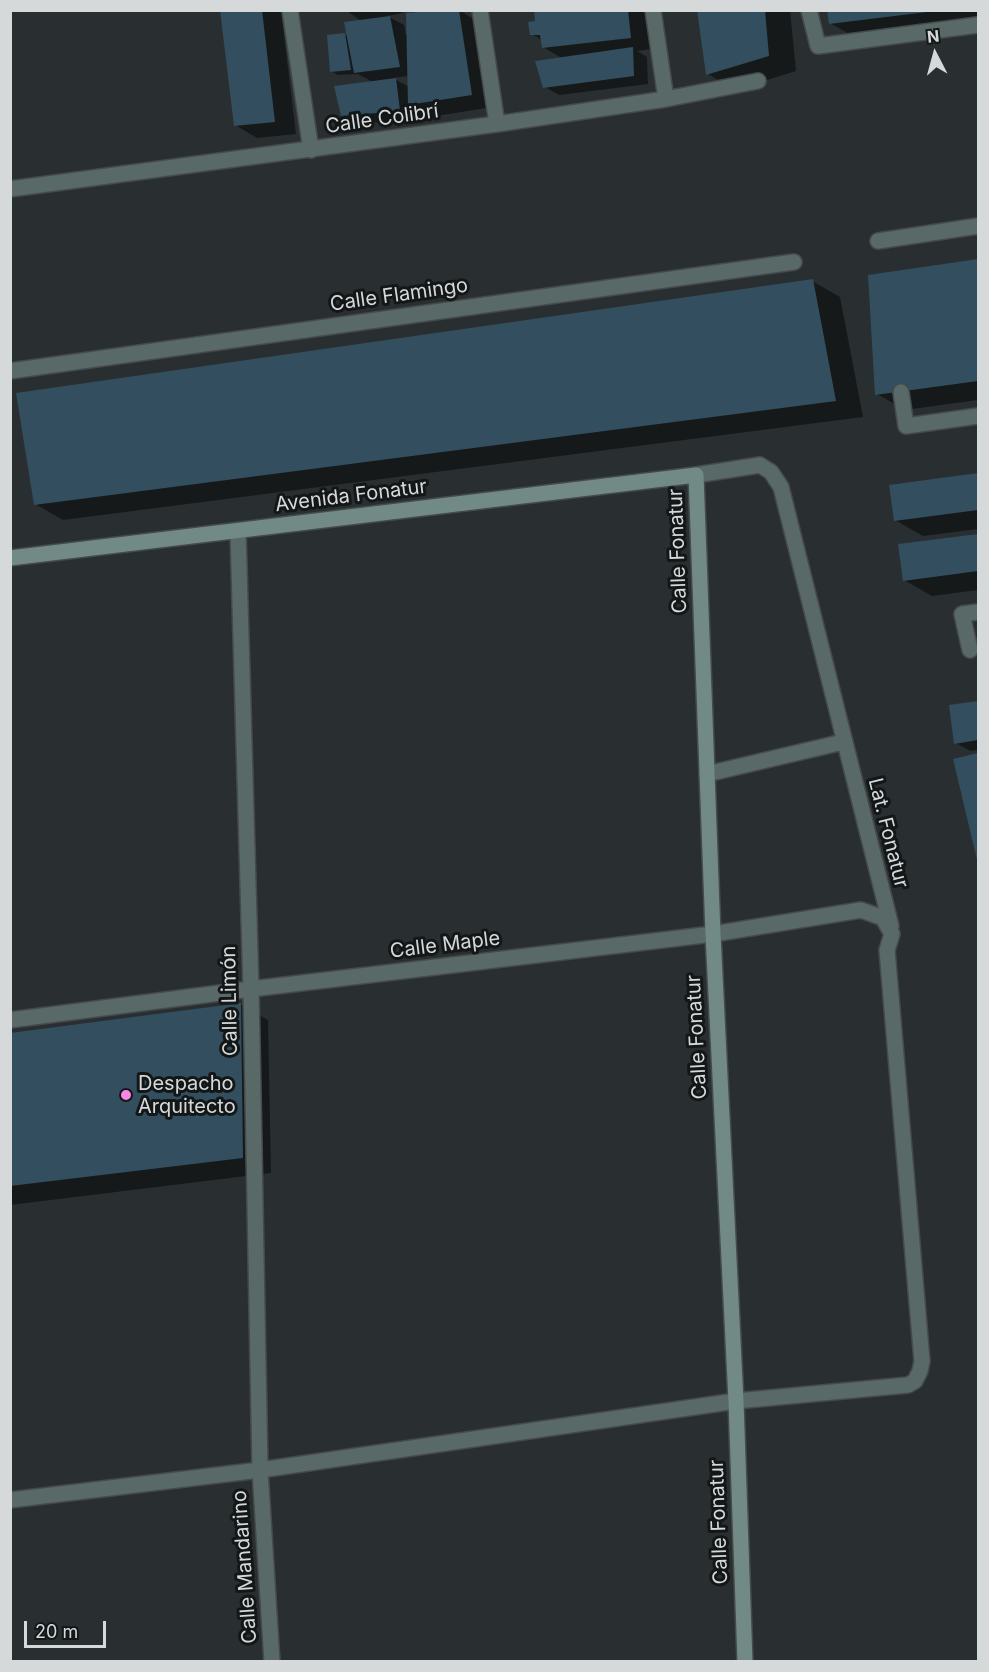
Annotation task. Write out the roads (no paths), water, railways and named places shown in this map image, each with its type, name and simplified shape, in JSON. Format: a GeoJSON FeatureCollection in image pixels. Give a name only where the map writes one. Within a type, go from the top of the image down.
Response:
{"type":"FeatureCollection","features":[{"type":"Feature","properties":{"kind":"main road","name":"Avenida Fonatur"},"geometry":{"type":"LineString","coordinates":[[10,558],[696,475]]}},
{"type":"Feature","properties":{"kind":"main road","name":"Calle Fonatur"},"geometry":{"type":"LineString","coordinates":[[696,475],[713,934],[736,1401],[745,1662]]}},
{"type":"Feature","properties":{"kind":"street"},"geometry":{"type":"LineString","coordinates":[[290,10],[311,150]]}},
{"type":"Feature","properties":{"kind":"street"},"geometry":{"type":"LineString","coordinates":[[480,10],[497,124]]}},
{"type":"Feature","properties":{"kind":"street"},"geometry":{"type":"LineString","coordinates":[[653,10],[666,99]]}},
{"type":"Feature","properties":{"kind":"street"},"geometry":{"type":"LineString","coordinates":[[809,10],[818,46],[978,25]]}},
{"type":"Feature","properties":{"kind":"street","name":"Calle Colibrí"},"geometry":{"type":"LineString","coordinates":[[10,189],[497,124],[666,99],[758,81]]}},
{"type":"Feature","properties":{"kind":"street"},"geometry":{"type":"LineString","coordinates":[[878,241],[978,226]]}},
{"type":"Feature","properties":{"kind":"street","name":"Calle Flamingo"},"geometry":{"type":"LineString","coordinates":[[10,371],[794,262]]}},
{"type":"Feature","properties":{"kind":"street"},"geometry":{"type":"LineString","coordinates":[[901,392],[906,426],[978,416]]}},
{"type":"Feature","properties":{"kind":"street","name":"Calle Fonatur"},"geometry":{"type":"LineString","coordinates":[[696,475],[759,465]]}},
{"type":"Feature","properties":{"kind":"street","name":"Lat. Fonatur"},"geometry":{"type":"LineString","coordinates":[[759,465],[771,471],[781,487],[892,934]]}},
{"type":"Feature","properties":{"kind":"street","name":"Calle Limón"},"geometry":{"type":"LineString","coordinates":[[238,531],[251,989],[260,1470]]}},
{"type":"Feature","properties":{"kind":"street"},"geometry":{"type":"LineString","coordinates":[[970,650],[962,614],[978,612]]}},
{"type":"Feature","properties":{"kind":"street"},"geometry":{"type":"LineString","coordinates":[[707,774],[843,742]]}},
{"type":"Feature","properties":{"kind":"street","name":"Calle Maple"},"geometry":{"type":"LineString","coordinates":[[10,1020],[713,934],[861,910],[882,918],[892,934]]}},
{"type":"Feature","properties":{"kind":"street"},"geometry":{"type":"LineString","coordinates":[[10,1500],[260,1470],[736,1401],[908,1385],[915,1381],[922,1361],[887,950],[892,934]]}},
{"type":"Feature","properties":{"kind":"street","name":"Calle Mandarino"},"geometry":{"type":"LineString","coordinates":[[260,1470],[272,1662]]}},
{"type":"Feature","properties":{"kind":"place","name":"Despacho Arquitecto"},"geometry":{"type":"Point","coordinates":[126,1095]}}]}
